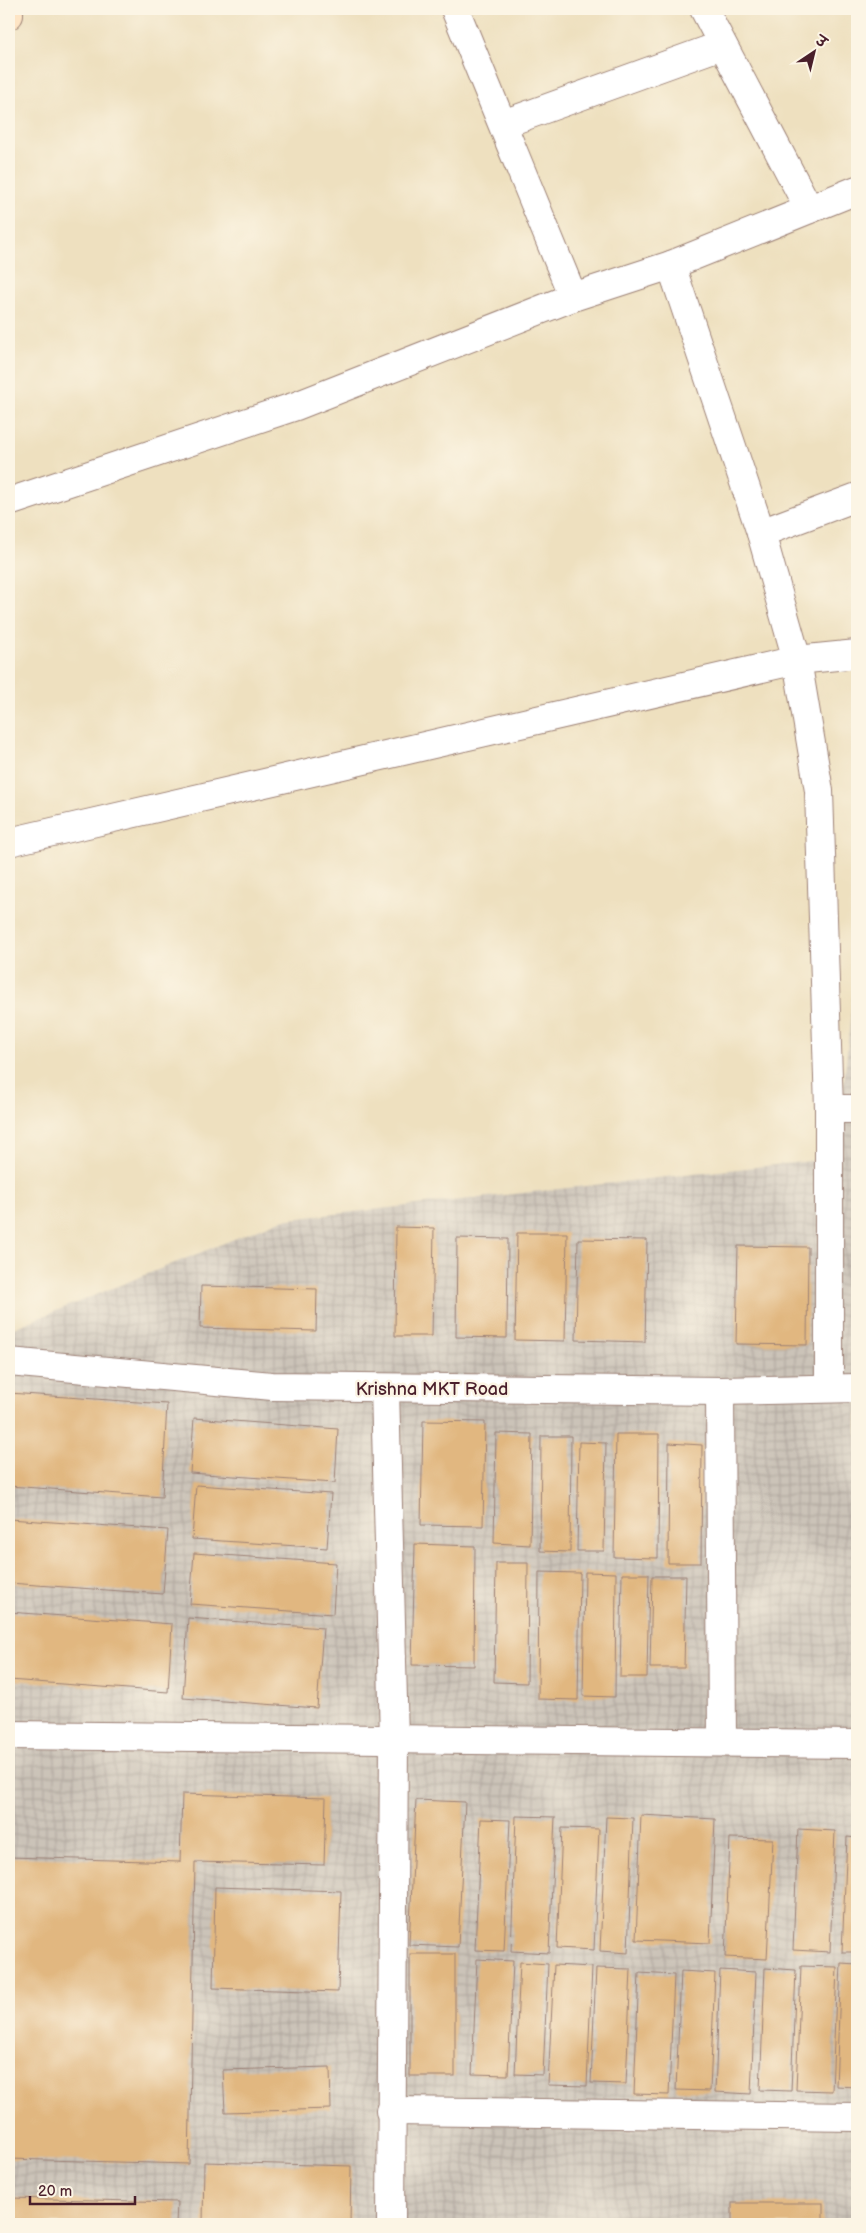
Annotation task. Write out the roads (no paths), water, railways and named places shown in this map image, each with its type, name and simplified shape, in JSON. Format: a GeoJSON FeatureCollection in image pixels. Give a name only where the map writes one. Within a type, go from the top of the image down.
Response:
{"type":"FeatureCollection","features":[{"type":"Feature","properties":{"kind":"street"},"geometry":{"type":"LineString","coordinates":[[9,9],[9,15]]}},
{"type":"Feature","properties":{"kind":"street"},"geometry":{"type":"LineString","coordinates":[[455,9],[573,297]]}},
{"type":"Feature","properties":{"kind":"street"},"geometry":{"type":"LineString","coordinates":[[704,9],[808,208]]}},
{"type":"Feature","properties":{"kind":"street"},"geometry":{"type":"LineString","coordinates":[[503,124],[722,45]]}},
{"type":"Feature","properties":{"kind":"street"},"geometry":{"type":"LineString","coordinates":[[9,502],[296,406],[573,297],[671,265],[808,208],[857,190]]}},
{"type":"Feature","properties":{"kind":"street"},"geometry":{"type":"LineString","coordinates":[[671,265],[760,533],[797,660],[819,791],[829,1109],[829,1388]]}},
{"type":"Feature","properties":{"kind":"street"},"geometry":{"type":"LineString","coordinates":[[760,533],[857,497]]}},
{"type":"Feature","properties":{"kind":"street"},"geometry":{"type":"LineString","coordinates":[[9,842],[797,660],[857,654]]}},
{"type":"Feature","properties":{"kind":"street"},"geometry":{"type":"LineString","coordinates":[[829,1109],[857,1109]]}},
{"type":"Feature","properties":{"kind":"street","name":"Krishna MKT Road"},"geometry":{"type":"LineString","coordinates":[[9,1362],[272,1386],[385,1389],[720,1390],[857,1388]]}},
{"type":"Feature","properties":{"kind":"street"},"geometry":{"type":"LineString","coordinates":[[385,1389],[394,1739],[390,2112],[391,2224]]}},
{"type":"Feature","properties":{"kind":"street"},"geometry":{"type":"LineString","coordinates":[[720,1390],[722,1742]]}},
{"type":"Feature","properties":{"kind":"street"},"geometry":{"type":"LineString","coordinates":[[9,1735],[857,1744]]}},
{"type":"Feature","properties":{"kind":"street"},"geometry":{"type":"LineString","coordinates":[[390,2112],[857,2117]]}}]}
